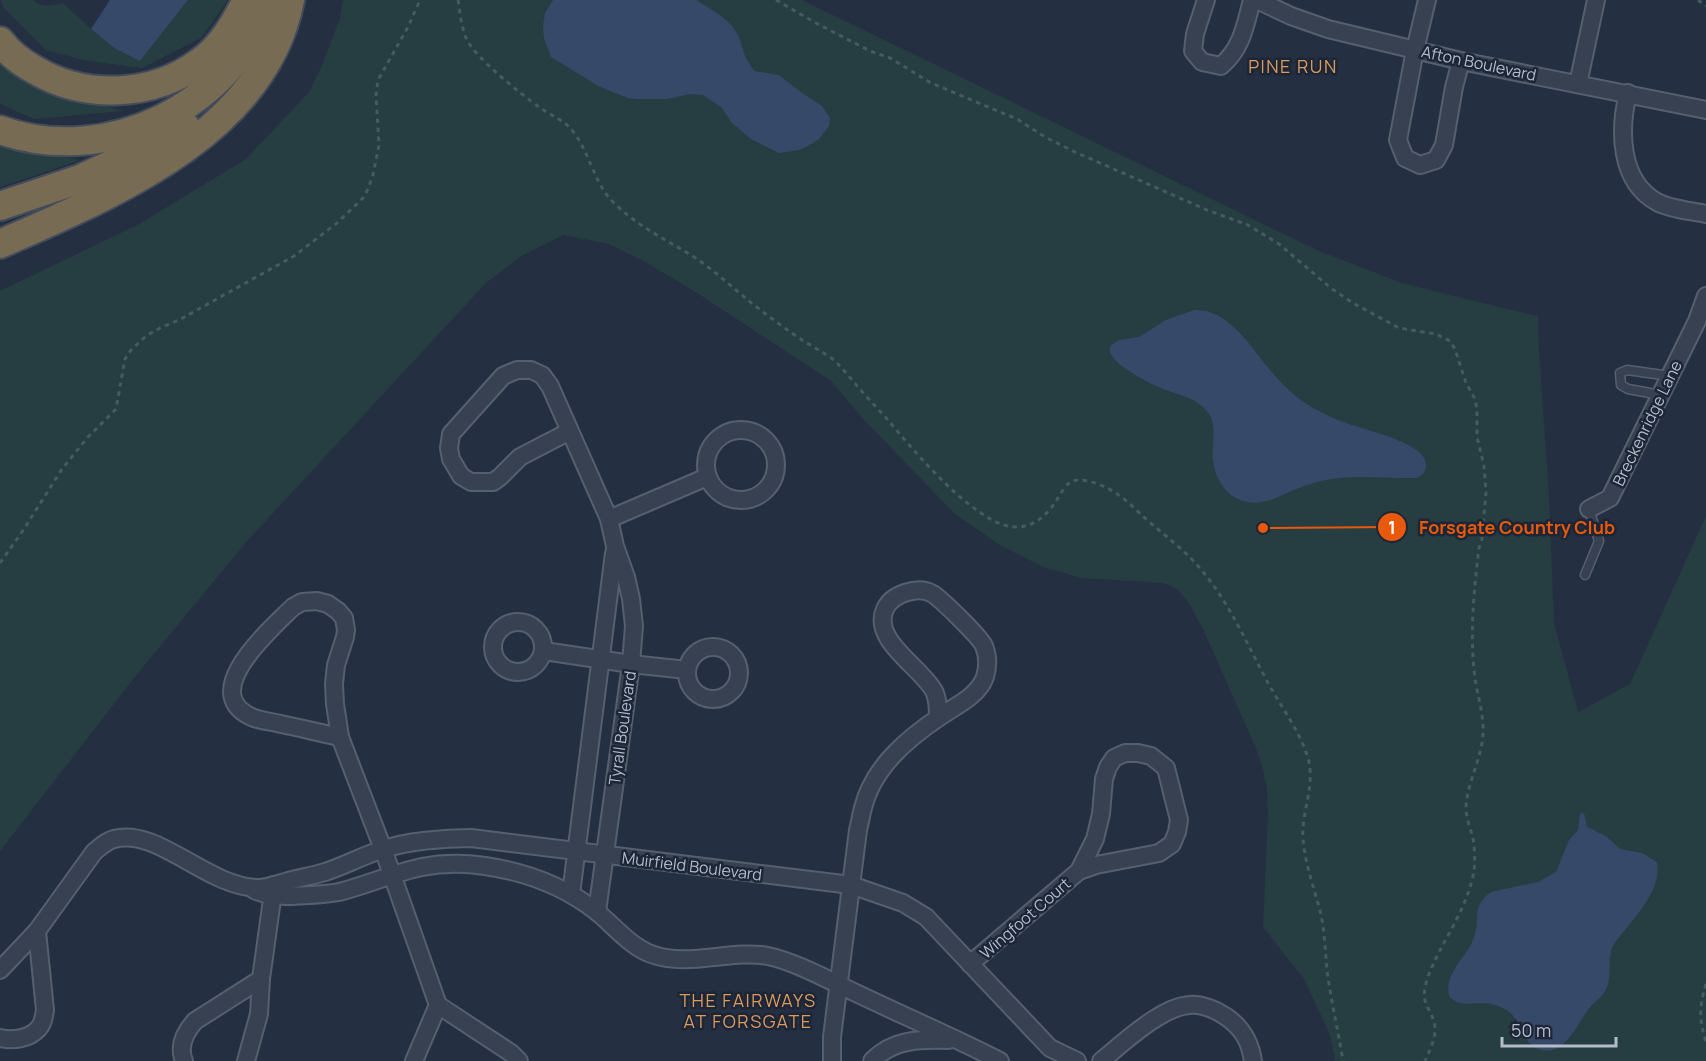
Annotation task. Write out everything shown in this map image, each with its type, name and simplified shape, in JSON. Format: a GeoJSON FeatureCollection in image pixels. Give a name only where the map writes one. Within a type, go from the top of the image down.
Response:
{"type":"FeatureCollection","features":[{"type":"Feature","properties":{"kind":"highway"},"geometry":{"type":"LineString","coordinates":[[0,41],[23,63],[46,77],[73,87],[103,91],[128,90],[155,85],[180,76],[202,61],[222,41],[247,0]]}},
{"type":"Feature","properties":{"kind":"highway"},"geometry":{"type":"LineString","coordinates":[[0,130],[33,138],[61,141],[91,140],[125,134],[154,123],[180,110],[222,75],[254,31],[268,0]]}},
{"type":"Feature","properties":{"kind":"highway"},"geometry":{"type":"LineString","coordinates":[[0,206],[98,172],[151,146],[194,120],[213,106],[241,77],[271,36],[288,0]]}},
{"type":"Feature","properties":{"kind":"highway"},"geometry":{"type":"LineString","coordinates":[[0,244],[124,187],[192,143],[221,120],[261,70],[277,41],[288,0]]}},
{"type":"Feature","properties":{"kind":"street"},"geometry":{"type":"LineString","coordinates":[[1206,0],[1195,34],[1193,51],[1202,63],[1221,66],[1231,57],[1241,38],[1252,0]]}},
{"type":"Feature","properties":{"kind":"street","name":"Afton Boulevard"},"geometry":{"type":"LineString","coordinates":[[1257,0],[1290,16],[1328,29],[1461,61],[1706,110]]}},
{"type":"Feature","properties":{"kind":"street"},"geometry":{"type":"LineString","coordinates":[[1427,0],[1398,140],[1405,158],[1420,165],[1436,160],[1444,145],[1461,61]]}},
{"type":"Feature","properties":{"kind":"street"},"geometry":{"type":"LineString","coordinates":[[1578,84],[1596,0]]}},
{"type":"Feature","properties":{"kind":"street"},"geometry":{"type":"LineString","coordinates":[[1628,93],[1623,114],[1623,145],[1630,173],[1644,194],[1659,203],[1706,214]]}},
{"type":"Feature","properties":{"kind":"street","name":"Breckenridge Lane"},"geometry":{"type":"LineString","coordinates":[[1589,509],[1611,498],[1697,321],[1706,296]]}},
{"type":"Feature","properties":{"kind":"street","name":"Tyrall Boulevard"},"geometry":{"type":"LineString","coordinates":[[570,431],[520,457],[493,482],[471,482],[460,476],[451,459],[449,448],[451,434],[503,376],[517,370],[531,370],[542,375],[550,386],[570,431],[609,519],[615,546],[626,577],[634,626],[616,662],[577,851],[571,894]]}},
{"type":"Feature","properties":{"kind":"street"},"geometry":{"type":"LineString","coordinates":[[740,429],[754,432],[766,439],[774,450],[776,464],[774,478],[766,490],[755,497],[741,501],[727,498],[716,490],[707,477],[705,465],[707,452],[715,440],[726,432],[740,429]]}},
{"type":"Feature","properties":{"kind":"street"},"geometry":{"type":"LineString","coordinates":[[609,519],[707,477]]}},
{"type":"Feature","properties":{"kind":"street","name":"Tyrall Boulevard"},"geometry":{"type":"LineString","coordinates":[[597,912],[604,856],[616,662],[615,546]]}},
{"type":"Feature","properties":{"kind":"street"},"geometry":{"type":"LineString","coordinates":[[832,1061],[832,1037],[838,985],[863,807],[876,776],[890,758],[939,718],[977,692],[988,667],[986,654],[978,636],[932,594],[911,591],[892,600],[885,609],[884,629],[887,639],[927,680],[936,693],[939,718]]}},
{"type":"Feature","properties":{"kind":"street"},"geometry":{"type":"LineString","coordinates":[[340,737],[254,718],[238,708],[233,697],[234,679],[248,654],[293,606],[302,602],[317,601],[328,604],[344,618],[345,638],[336,665],[334,684],[340,737],[438,1005],[511,1053],[519,1061]]}},
{"type":"Feature","properties":{"kind":"street"},"geometry":{"type":"LineString","coordinates":[[544,651],[687,670]]}},
{"type":"Feature","properties":{"kind":"street","name":"Wingfoot Court"},"geometry":{"type":"LineString","coordinates":[[970,964],[1079,871],[1095,839],[1101,814],[1104,779],[1107,767],[1114,758],[1125,753],[1138,753],[1151,756],[1159,761],[1166,768],[1179,820],[1172,844],[1159,852],[1079,871]]}},
{"type":"Feature","properties":{"kind":"street","name":"Muirfield Boulevard"},"geometry":{"type":"LineString","coordinates":[[273,890],[382,849],[452,838],[471,838],[851,885],[903,903],[926,917],[970,964],[1045,1054],[1077,1061]]}},
{"type":"Feature","properties":{"kind":"street","name":"Muirfield Boulevard"},"geometry":{"type":"LineString","coordinates":[[0,970],[37,931],[94,852],[114,839],[141,839],[153,843],[226,881],[313,895],[337,892],[421,867],[465,863],[512,870],[544,881],[571,894],[597,912],[639,948],[651,954],[688,959],[758,955],[771,957],[838,985],[1000,1061]]}},
{"type":"Feature","properties":{"kind":"street"},"geometry":{"type":"LineString","coordinates":[[246,1061],[259,1014],[261,979],[273,890]]}},
{"type":"Feature","properties":{"kind":"street"},"geometry":{"type":"LineString","coordinates":[[0,1038],[16,1039],[27,1036],[38,1029],[43,1020],[45,1010],[37,931]]}},
{"type":"Feature","properties":{"kind":"street"},"geometry":{"type":"LineString","coordinates":[[184,1061],[181,1054],[183,1041],[188,1029],[195,1021],[261,979]]}},
{"type":"Feature","properties":{"kind":"street"},"geometry":{"type":"LineString","coordinates":[[414,1061],[438,1005]]}},
{"type":"Feature","properties":{"kind":"street"},"geometry":{"type":"LineString","coordinates":[[1101,1061],[1154,1019],[1174,1008],[1189,1005],[1203,1006],[1235,1022],[1251,1049],[1253,1061]]}},
{"type":"Feature","properties":{"kind":"street"},"geometry":{"type":"LineString","coordinates":[[872,1061],[876,1056],[903,1042],[918,1039],[959,1041]]}},
{"type":"Feature","properties":{"kind":"lane"},"geometry":{"type":"LineString","coordinates":[[1661,395],[1628,389],[1621,385],[1620,373],[1627,370],[1670,376]]}},
{"type":"Feature","properties":{"kind":"lane","name":"Breckenridge Lane"},"geometry":{"type":"LineString","coordinates":[[1586,574],[1599,541],[1589,509]]}},
{"type":"Feature","properties":{"kind":"path"},"geometry":{"type":"LineString","coordinates":[[0,562],[62,469],[88,437],[116,409],[125,359],[136,345],[160,327],[179,320],[294,256],[363,198],[377,160],[379,145],[376,95],[378,80],[408,27],[420,0]]}},
{"type":"Feature","properties":{"kind":"path"},"geometry":{"type":"LineString","coordinates":[[458,0],[466,39],[472,48],[521,93],[570,128],[582,147],[604,193],[614,204],[648,231],[698,260],[796,336],[832,359],[930,467],[981,513],[1009,527],[1030,525],[1040,521],[1052,508],[1068,483],[1076,480],[1089,482],[1115,492],[1197,565],[1227,606],[1307,753],[1311,777],[1303,824],[1304,844],[1322,920],[1329,984],[1343,1061]]}},
{"type":"Feature","properties":{"kind":"path"},"geometry":{"type":"LineString","coordinates":[[776,0],[860,46],[890,58],[931,83],[1017,119],[1065,147],[1207,210],[1248,225],[1288,250],[1332,289],[1353,303],[1399,328],[1436,334],[1450,341],[1455,349],[1466,383],[1475,399],[1477,437],[1484,466],[1486,492],[1475,582],[1472,636],[1475,684],[1483,717],[1483,744],[1466,802],[1466,812],[1473,840],[1474,869],[1466,898],[1424,989],[1424,1004],[1434,1020],[1435,1027],[1425,1061]]}},
{"type":"Feature","properties":{"kind":"path"},"geometry":{"type":"LineString","coordinates":[[1698,0],[1706,6]]}},
{"type":"Feature","properties":{"kind":"path"},"geometry":{"type":"LineString","coordinates":[[1706,984],[1700,1011],[1706,1042]]}},
{"type":"Feature","properties":{"kind":"green space"},"geometry":{"type":"Polygon","coordinates":[[[1,0],[33,0],[47,6],[63,3],[114,48],[140,61],[188,0],[228,0],[201,38],[142,68],[83,60],[46,50],[3,7],[1,0]]]}},
{"type":"Feature","properties":{"kind":"green space"},"geometry":{"type":"Polygon","coordinates":[[[343,0],[802,0],[1319,251],[1402,283],[1538,316],[1554,623],[1578,712],[1630,684],[1706,516],[1706,1061],[1335,1061],[1330,1035],[1304,979],[1263,927],[1268,814],[1267,789],[1262,766],[1202,627],[1188,602],[1177,589],[1163,583],[1082,578],[1043,567],[1001,546],[955,514],[865,421],[831,381],[694,291],[645,262],[609,244],[563,235],[521,256],[485,284],[248,540],[138,673],[0,851],[0,291],[139,224],[246,159],[309,92],[340,18],[343,0]]]}},
{"type":"Feature","properties":{"kind":"green space"},"geometry":{"type":"Polygon","coordinates":[[[0,54],[50,91],[123,111],[34,119],[0,104],[0,54]]]}},
{"type":"Feature","properties":{"kind":"green space"},"geometry":{"type":"Polygon","coordinates":[[[0,147],[81,160],[0,187],[0,147]]]}},
{"type":"Feature","properties":{"kind":"water"},"geometry":{"type":"Polygon","coordinates":[[[110,0],[188,0],[140,61],[114,48],[91,29],[110,0]]]}},
{"type":"Feature","properties":{"kind":"water"},"geometry":{"type":"Polygon","coordinates":[[[553,0],[696,0],[720,15],[732,26],[739,37],[745,56],[755,71],[779,75],[822,106],[830,118],[829,126],[819,139],[808,146],[779,153],[751,139],[732,123],[722,108],[703,95],[690,94],[667,99],[637,99],[628,98],[600,87],[551,57],[544,38],[543,27],[545,13],[553,0]]]}},
{"type":"Feature","properties":{"kind":"water"},"geometry":{"type":"Polygon","coordinates":[[[1194,310],[1207,311],[1230,324],[1281,382],[1310,406],[1336,419],[1394,439],[1417,450],[1424,457],[1426,465],[1423,473],[1416,478],[1329,479],[1273,499],[1253,503],[1234,497],[1223,487],[1216,474],[1213,460],[1212,420],[1204,408],[1194,400],[1165,390],[1132,373],[1119,364],[1110,352],[1111,345],[1119,340],[1139,337],[1166,320],[1194,310]]]}},
{"type":"Feature","properties":{"kind":"water"},"geometry":{"type":"Polygon","coordinates":[[[1584,813],[1587,827],[1606,836],[1620,849],[1642,853],[1657,862],[1657,874],[1650,896],[1612,947],[1607,988],[1591,1006],[1569,1038],[1555,1049],[1546,1051],[1536,1048],[1527,1040],[1514,1017],[1505,1009],[1483,1003],[1457,1002],[1449,996],[1448,988],[1452,973],[1473,940],[1478,909],[1484,898],[1491,892],[1538,882],[1556,872],[1569,840],[1578,830],[1580,814],[1584,813]]]}},
{"type":"Feature","properties":{"kind":"place","name":"Forsgate Country Club"},"geometry":{"type":"Point","coordinates":[1263,528]}},
{"type":"Feature","properties":{"kind":"district","name":"PINE RUN"},"geometry":{"type":"Point","coordinates":[1293,67]}},
{"type":"Feature","properties":{"kind":"district","name":"THE FAIRWAYS AT FORSGATE"},"geometry":{"type":"Point","coordinates":[748,1011]}}]}
